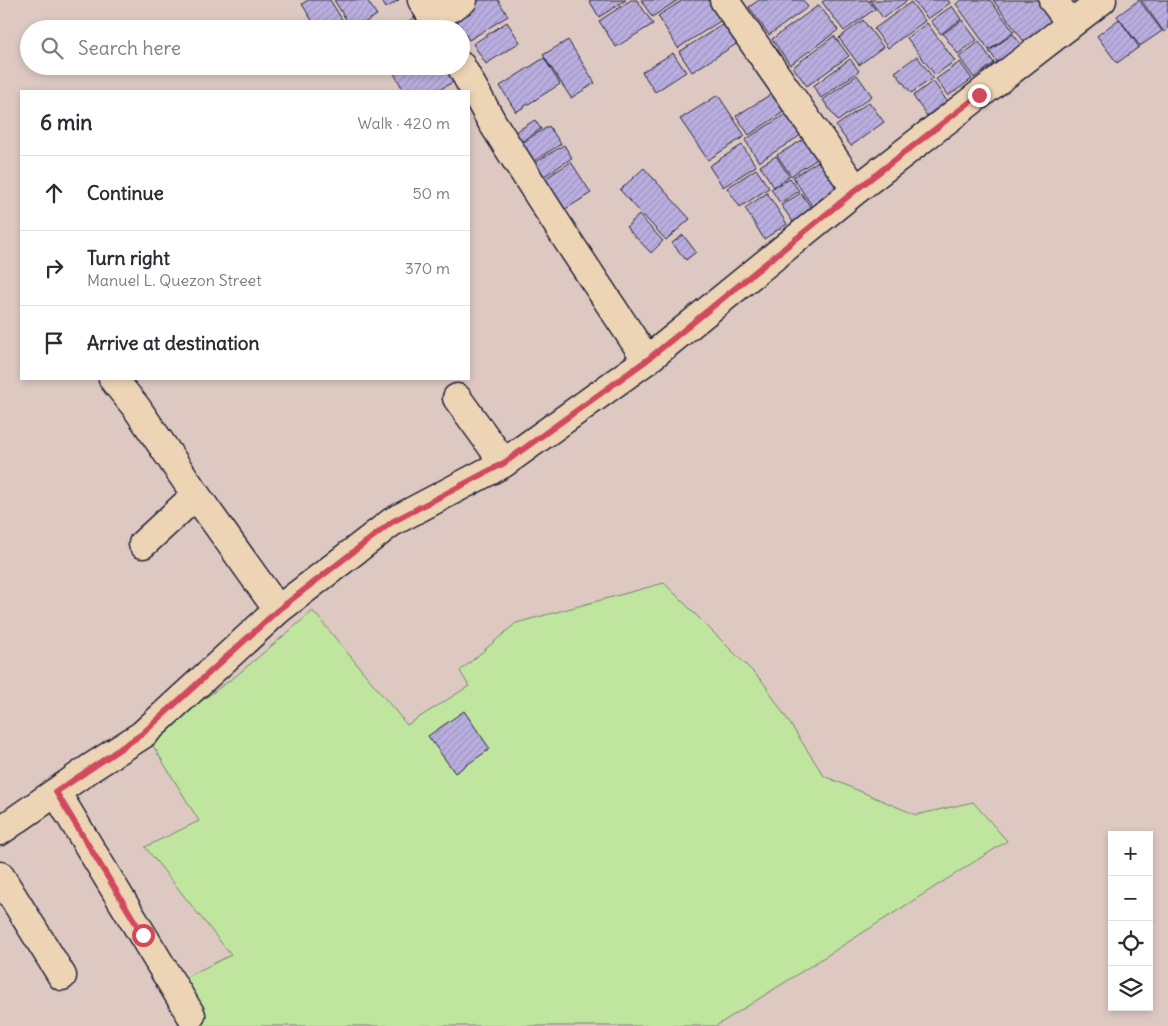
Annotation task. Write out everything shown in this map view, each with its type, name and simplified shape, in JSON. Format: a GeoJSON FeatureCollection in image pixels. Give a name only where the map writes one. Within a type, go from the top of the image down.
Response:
{"type":"FeatureCollection","features":[{"type":"Feature","properties":{"kind":"street"},"geometry":{"type":"LineString","coordinates":[[432,16],[463,0]]}},
{"type":"Feature","properties":{"kind":"street"},"geometry":{"type":"LineString","coordinates":[[724,0],[856,190]]}},
{"type":"Feature","properties":{"kind":"street"},"geometry":{"type":"LineString","coordinates":[[1052,0],[1071,24]]}},
{"type":"Feature","properties":{"kind":"street"},"geometry":{"type":"LineString","coordinates":[[0,831],[142,734],[278,610],[392,522],[504,463],[647,360],[856,190],[1102,0]]}},
{"type":"Feature","properties":{"kind":"street"},"geometry":{"type":"LineString","coordinates":[[466,75],[498,130],[566,238],[647,360]]}},
{"type":"Feature","properties":{"kind":"street"},"geometry":{"type":"LineString","coordinates":[[114,380],[136,407],[278,610]]}},
{"type":"Feature","properties":{"kind":"street"},"geometry":{"type":"LineString","coordinates":[[457,398],[504,463]]}},
{"type":"Feature","properties":{"kind":"street"},"geometry":{"type":"LineString","coordinates":[[143,544],[196,495]]}},
{"type":"Feature","properties":{"kind":"street"},"geometry":{"type":"LineString","coordinates":[[56,792],[191,1015]]}},
{"type":"Feature","properties":{"kind":"street"},"geometry":{"type":"LineString","coordinates":[[0,876],[62,976]]}},
{"type":"Feature","properties":{"kind":"green space"},"geometry":{"type":"Polygon","coordinates":[[[664,583],[763,682],[824,776],[916,815],[973,802],[1007,841],[716,1026],[200,1026],[176,982],[231,955],[145,847],[199,821],[149,739],[237,675],[313,611],[407,725],[469,686],[460,671],[516,623],[664,583]]]}},
{"type":"Feature","properties":{"kind":"building"},"geometry":{"type":"Polygon","coordinates":[[[308,0],[330,0],[342,20],[312,20],[302,4],[308,0]]]}},
{"type":"Feature","properties":{"kind":"building"},"geometry":{"type":"Polygon","coordinates":[[[334,0],[367,0],[377,15],[369,20],[346,20],[334,0]]]}},
{"type":"Feature","properties":{"kind":"building"},"geometry":{"type":"Polygon","coordinates":[[[381,0],[399,0],[386,8],[381,0]]]}},
{"type":"Feature","properties":{"kind":"building"},"geometry":{"type":"Polygon","coordinates":[[[473,0],[498,0],[508,16],[470,39],[470,20],[456,20],[452,13],[473,0]]]}},
{"type":"Feature","properties":{"kind":"building"},"geometry":{"type":"Polygon","coordinates":[[[589,0],[626,0],[599,17],[589,0]]]}},
{"type":"Feature","properties":{"kind":"building"},"geometry":{"type":"Polygon","coordinates":[[[631,0],[637,0],[653,24],[616,47],[599,21],[631,0]]]}},
{"type":"Feature","properties":{"kind":"building"},"geometry":{"type":"Polygon","coordinates":[[[641,0],[678,0],[652,17],[641,0]]]}},
{"type":"Feature","properties":{"kind":"building"},"geometry":{"type":"Polygon","coordinates":[[[683,0],[713,0],[725,18],[678,48],[658,16],[683,0]]]}},
{"type":"Feature","properties":{"kind":"building"},"geometry":{"type":"Polygon","coordinates":[[[759,0],[803,0],[808,7],[769,35],[749,7],[759,0]]]}},
{"type":"Feature","properties":{"kind":"building"},"geometry":{"type":"Polygon","coordinates":[[[825,0],[868,0],[875,9],[844,31],[822,2],[825,0]]]}},
{"type":"Feature","properties":{"kind":"building"},"geometry":{"type":"Polygon","coordinates":[[[870,0],[908,0],[883,18],[870,0]]]}},
{"type":"Feature","properties":{"kind":"building"},"geometry":{"type":"Polygon","coordinates":[[[913,0],[948,0],[950,3],[928,19],[913,0]]]}},
{"type":"Feature","properties":{"kind":"building"},"geometry":{"type":"Polygon","coordinates":[[[962,0],[990,0],[1014,32],[989,50],[956,4],[962,0]]]}},
{"type":"Feature","properties":{"kind":"building"},"geometry":{"type":"Polygon","coordinates":[[[993,0],[1039,0],[1055,22],[1025,43],[993,0]]]}},
{"type":"Feature","properties":{"kind":"building"},"geometry":{"type":"Polygon","coordinates":[[[1139,0],[1162,31],[1140,46],[1117,16],[1139,0]]]}},
{"type":"Feature","properties":{"kind":"building"},"geometry":{"type":"Polygon","coordinates":[[[1141,0],[1168,0],[1168,29],[1164,32],[1141,0]]]}},
{"type":"Feature","properties":{"kind":"building"},"geometry":{"type":"Polygon","coordinates":[[[911,2],[925,21],[888,48],[874,29],[911,2]]]}},
{"type":"Feature","properties":{"kind":"building"},"geometry":{"type":"Polygon","coordinates":[[[819,5],[838,30],[790,65],[772,39],[819,5]]]}},
{"type":"Feature","properties":{"kind":"building"},"geometry":{"type":"Polygon","coordinates":[[[952,6],[961,19],[941,34],[931,21],[952,6]]]}},
{"type":"Feature","properties":{"kind":"building"},"geometry":{"type":"Polygon","coordinates":[[[1119,19],[1139,47],[1117,63],[1097,36],[1119,19]]]}},
{"type":"Feature","properties":{"kind":"building"},"geometry":{"type":"Polygon","coordinates":[[[863,20],[883,47],[859,65],[839,38],[863,20]]]}},
{"type":"Feature","properties":{"kind":"building"},"geometry":{"type":"Polygon","coordinates":[[[962,20],[977,40],[958,54],[943,34],[962,20]]]}},
{"type":"Feature","properties":{"kind":"building"},"geometry":{"type":"Polygon","coordinates":[[[507,22],[520,42],[486,64],[473,44],[507,22]]]}},
{"type":"Feature","properties":{"kind":"building"},"geometry":{"type":"Polygon","coordinates":[[[725,23],[738,43],[692,72],[679,52],[725,23]]]}},
{"type":"Feature","properties":{"kind":"building"},"geometry":{"type":"Polygon","coordinates":[[[927,23],[955,61],[935,75],[907,38],[927,23]]]}},
{"type":"Feature","properties":{"kind":"building"},"geometry":{"type":"Polygon","coordinates":[[[1013,34],[1024,48],[1000,66],[989,51],[1013,34]]]}},
{"type":"Feature","properties":{"kind":"building"},"geometry":{"type":"Polygon","coordinates":[[[834,36],[849,56],[807,86],[793,67],[834,36]]]}},
{"type":"Feature","properties":{"kind":"building"},"geometry":{"type":"Polygon","coordinates":[[[568,40],[595,83],[571,98],[543,55],[568,40]]]}},
{"type":"Feature","properties":{"kind":"building"},"geometry":{"type":"Polygon","coordinates":[[[979,42],[994,63],[974,78],[959,57],[979,42]]]}},
{"type":"Feature","properties":{"kind":"building"},"geometry":{"type":"Polygon","coordinates":[[[673,53],[686,72],[655,92],[642,72],[673,53]]]}},
{"type":"Feature","properties":{"kind":"building"},"geometry":{"type":"Polygon","coordinates":[[[917,56],[933,78],[911,93],[895,72],[917,56]]]}},
{"type":"Feature","properties":{"kind":"building"},"geometry":{"type":"Polygon","coordinates":[[[544,58],[560,84],[516,112],[500,86],[544,58]]]}},
{"type":"Feature","properties":{"kind":"building"},"geometry":{"type":"Polygon","coordinates":[[[850,59],[859,71],[821,98],[813,86],[850,59]]]}},
{"type":"Feature","properties":{"kind":"building"},"geometry":{"type":"Polygon","coordinates":[[[960,62],[972,79],[948,96],[936,79],[960,62]]]}},
{"type":"Feature","properties":{"kind":"building"},"geometry":{"type":"Polygon","coordinates":[[[395,75],[458,75],[460,78],[439,90],[403,90],[395,75]]]}},
{"type":"Feature","properties":{"kind":"building"},"geometry":{"type":"Polygon","coordinates":[[[857,75],[872,96],[838,121],[823,100],[857,75]]]}},
{"type":"Feature","properties":{"kind":"building"},"geometry":{"type":"Polygon","coordinates":[[[933,81],[947,101],[927,116],[913,96],[933,81]]]}},
{"type":"Feature","properties":{"kind":"building"},"geometry":{"type":"Polygon","coordinates":[[[776,91],[788,109],[749,135],[736,116],[776,91]]]}},
{"type":"Feature","properties":{"kind":"building"},"geometry":{"type":"Polygon","coordinates":[[[718,95],[745,136],[708,160],[680,119],[718,95]]]}},
{"type":"Feature","properties":{"kind":"building"},"geometry":{"type":"Polygon","coordinates":[[[869,102],[884,122],[851,146],[836,126],[869,102]]]}},
{"type":"Feature","properties":{"kind":"building"},"geometry":{"type":"Polygon","coordinates":[[[787,113],[801,135],[759,162],[745,140],[787,113]]]}},
{"type":"Feature","properties":{"kind":"building"},"geometry":{"type":"Polygon","coordinates":[[[535,120],[541,129],[518,144],[512,134],[535,120]]]}},
{"type":"Feature","properties":{"kind":"building"},"geometry":{"type":"Polygon","coordinates":[[[549,126],[561,144],[529,164],[517,146],[549,126]]]}},
{"type":"Feature","properties":{"kind":"building"},"geometry":{"type":"Polygon","coordinates":[[[804,139],[817,159],[791,176],[777,155],[804,139]]]}},
{"type":"Feature","properties":{"kind":"building"},"geometry":{"type":"Polygon","coordinates":[[[564,145],[572,158],[540,179],[531,165],[564,145]]]}},
{"type":"Feature","properties":{"kind":"building"},"geometry":{"type":"Polygon","coordinates":[[[742,145],[756,166],[723,187],[709,166],[742,145]]]}},
{"type":"Feature","properties":{"kind":"building"},"geometry":{"type":"Polygon","coordinates":[[[776,156],[789,176],[774,187],[760,166],[776,156]]]}},
{"type":"Feature","properties":{"kind":"building"},"geometry":{"type":"Polygon","coordinates":[[[822,159],[840,187],[812,206],[793,177],[822,159]]]}},
{"type":"Feature","properties":{"kind":"building"},"geometry":{"type":"Polygon","coordinates":[[[571,162],[591,193],[561,212],[541,181],[571,162]]]}},
{"type":"Feature","properties":{"kind":"building"},"geometry":{"type":"Polygon","coordinates":[[[644,168],[690,219],[666,240],[620,190],[644,168]]]}},
{"type":"Feature","properties":{"kind":"building"},"geometry":{"type":"Polygon","coordinates":[[[756,169],[769,188],[740,207],[727,188],[756,169]]]}},
{"type":"Feature","properties":{"kind":"building"},"geometry":{"type":"Polygon","coordinates":[[[790,178],[799,191],[780,203],[771,189],[790,178]]]}},
{"type":"Feature","properties":{"kind":"building"},"geometry":{"type":"Polygon","coordinates":[[[767,193],[787,224],[764,239],[745,208],[767,193]]]}},
{"type":"Feature","properties":{"kind":"building"},"geometry":{"type":"Polygon","coordinates":[[[801,193],[812,209],[793,222],[781,205],[801,193]]]}},
{"type":"Feature","properties":{"kind":"building"},"geometry":{"type":"Polygon","coordinates":[[[639,215],[663,241],[651,253],[626,227],[639,215]]]}},
{"type":"Feature","properties":{"kind":"building"},"geometry":{"type":"Polygon","coordinates":[[[683,235],[696,252],[686,260],[672,243],[683,235]]]}},
{"type":"Feature","properties":{"kind":"building"},"geometry":{"type":"Polygon","coordinates":[[[464,711],[490,749],[455,773],[428,736],[464,711]]]}},
{"type":"Feature","properties":{"kind":"route"},"geometry":{"type":"LineString","coordinates":[[143,935],[56,792],[142,734],[278,610],[392,522],[504,463],[647,360],[856,190],[979,95]]}}]}
